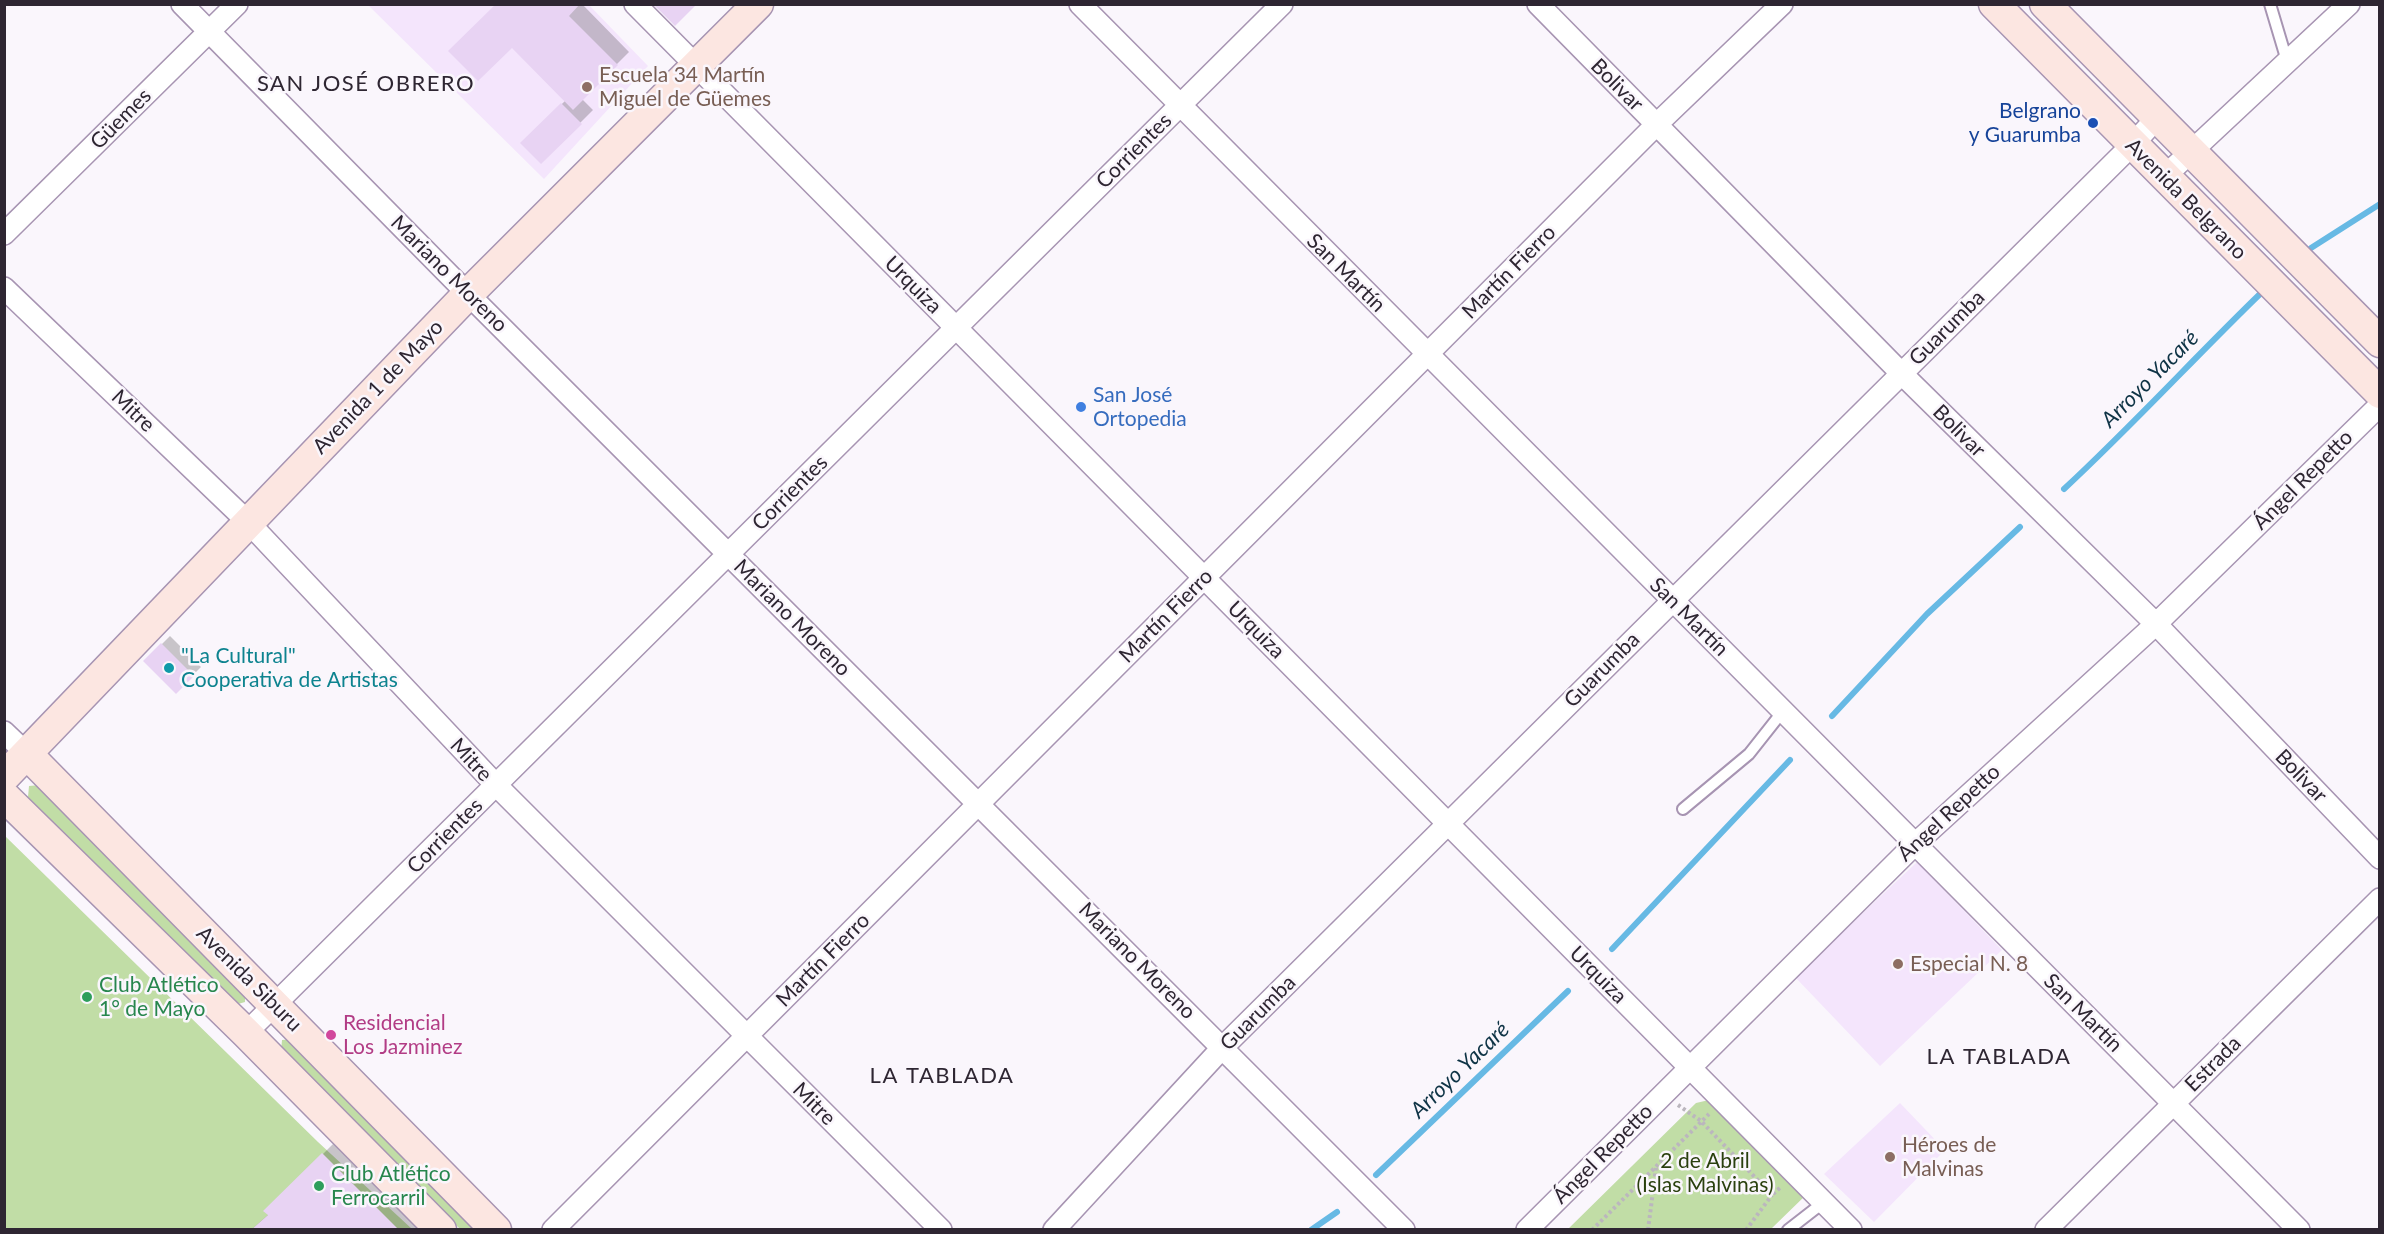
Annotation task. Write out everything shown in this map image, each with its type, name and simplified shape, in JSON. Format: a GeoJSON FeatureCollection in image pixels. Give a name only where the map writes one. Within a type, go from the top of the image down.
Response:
{"type":"FeatureCollection","features":[{"type":"Feature","properties":{"kind":"main road","name":"Avenida 1 de Mayo"},"geometry":{"type":"LineString","coordinates":[[4,777],[468,294],[758,4]]}},
{"type":"Feature","properties":{"kind":"main road","name":"Avenida Belgrano"},"geometry":{"type":"LineString","coordinates":[[1994,4],[2132,146],[2165,176],[2379,393]]}},
{"type":"Feature","properties":{"kind":"main road","name":"Avenida Belgrano"},"geometry":{"type":"LineString","coordinates":[[2045,4],[2379,342]]}},
{"type":"Feature","properties":{"kind":"main road","name":"Avenida Siburu"},"geometry":{"type":"LineString","coordinates":[[27,754],[496,1230]]}},
{"type":"Feature","properties":{"kind":"main road","name":"Avenida Siburu"},"geometry":{"type":"LineString","coordinates":[[4,796],[246,1033],[441,1230]]}},
{"type":"Feature","properties":{"kind":"street","name":"Mariano Moreno"},"geometry":{"type":"LineString","coordinates":[[182,4],[468,294],[1404,1230]]}},
{"type":"Feature","properties":{"kind":"street","name":"Güemes"},"geometry":{"type":"LineString","coordinates":[[4,234],[237,4]]}},
{"type":"Feature","properties":{"kind":"street","name":"Urquiza"},"geometry":{"type":"LineString","coordinates":[[635,4],[1851,1230]]}},
{"type":"Feature","properties":{"kind":"street","name":"San Martín"},"geometry":{"type":"LineString","coordinates":[[1080,4],[2299,1230]]}},
{"type":"Feature","properties":{"kind":"street","name":"Corrientes"},"geometry":{"type":"LineString","coordinates":[[246,1033],[1282,4]]}},
{"type":"Feature","properties":{"kind":"street","name":"Bolivar"},"geometry":{"type":"LineString","coordinates":[[1538,4],[1901,373],[2157,624],[2379,858]]}},
{"type":"Feature","properties":{"kind":"street","name":"Martín Fierro"},"geometry":{"type":"LineString","coordinates":[[553,1230],[1656,125],[1782,4]]}},
{"type":"Feature","properties":{"kind":"street"},"geometry":{"type":"LineString","coordinates":[[2165,176],[2189,151],[2349,4]]}},
{"type":"Feature","properties":{"kind":"street","name":"Guarumba"},"geometry":{"type":"LineString","coordinates":[[1054,1230],[1223,1047],[2132,146],[2157,118]]}},
{"type":"Feature","properties":{"kind":"street","name":"Mitre"},"geometry":{"type":"LineString","coordinates":[[4,288],[249,523],[496,785],[941,1230]]}},
{"type":"Feature","properties":{"kind":"street","name":"Ángel Repetto"},"geometry":{"type":"LineString","coordinates":[[1527,1230],[1915,844],[2157,624],[2379,405]]}},
{"type":"Feature","properties":{"kind":"street"},"geometry":{"type":"LineString","coordinates":[[4,732],[27,754]]}},
{"type":"Feature","properties":{"kind":"street","name":"Estrada"},"geometry":{"type":"LineString","coordinates":[[2046,1230],[2379,899]]}},
{"type":"Feature","properties":{"kind":"lane"},"geometry":{"type":"LineString","coordinates":[[2270,4],[2287,61]]}},
{"type":"Feature","properties":{"kind":"lane"},"geometry":{"type":"LineString","coordinates":[[1683,809],[1749,754],[1783,711]]}},
{"type":"Feature","properties":{"kind":"lane"},"geometry":{"type":"LineString","coordinates":[[1788,1230],[1824,1202]]}},
{"type":"Feature","properties":{"kind":"path"},"geometry":{"type":"LineString","coordinates":[[1663,1094],[1701,1121],[1772,1195]]}},
{"type":"Feature","properties":{"kind":"path"},"geometry":{"type":"LineString","coordinates":[[1592,1230],[1723,1101]]}},
{"type":"Feature","properties":{"kind":"path"},"geometry":{"type":"LineString","coordinates":[[1648,1230],[1657,1167]]}},
{"type":"Feature","properties":{"kind":"path"},"geometry":{"type":"LineString","coordinates":[[1746,1230],[1772,1195],[1796,1174]]}},
{"type":"Feature","properties":{"kind":"shaded area"},"geometry":{"type":"Polygon","coordinates":[[[368,5],[589,5],[648,66],[544,179],[368,5]]]}},
{"type":"Feature","properties":{"kind":"shaded area","name":"Especial N. 8"},"geometry":{"type":"Polygon","coordinates":[[[1917,862],[2002,950],[1880,1066],[1795,977],[1917,862]]]}},
{"type":"Feature","properties":{"kind":"shaded area","name":"Héroes de Malvinas"},"geometry":{"type":"Polygon","coordinates":[[[1900,1103],[1945,1150],[1874,1222],[1824,1174],[1900,1103]]]}},
{"type":"Feature","properties":{"kind":"green space"},"geometry":{"type":"Polygon","coordinates":[[[40,785],[245,992],[245,1002],[238,1004],[28,797],[29,786],[40,785]]]}},
{"type":"Feature","properties":{"kind":"green space","name":"Club Atlético 1° de Mayo"},"geometry":{"type":"Polygon","coordinates":[[[4,835],[318,1142],[412,1229],[5,1229],[4,835]]]}},
{"type":"Feature","properties":{"kind":"green space"},"geometry":{"type":"Polygon","coordinates":[[[293,1039],[480,1229],[460,1229],[281,1051],[282,1040],[293,1039]]]}},
{"type":"Feature","properties":{"kind":"green space","name":"2 de Abril (Islas Malvinas)"},"geometry":{"type":"Polygon","coordinates":[[[1709,1100],[1808,1193],[1771,1229],[1567,1230],[1696,1103],[1709,1100]]]}},
{"type":"Feature","properties":{"kind":"building"},"geometry":{"type":"Polygon","coordinates":[[[496,4],[580,4],[569,16],[618,65],[573,110],[512,48],[478,81],[448,51],[496,4]]]}},
{"type":"Feature","properties":{"kind":"building"},"geometry":{"type":"Polygon","coordinates":[[[653,4],[697,4],[675,26],[653,4]]]}},
{"type":"Feature","properties":{"kind":"building"},"geometry":{"type":"Polygon","coordinates":[[[561,103],[582,124],[541,164],[520,143],[561,103]]]}},
{"type":"Feature","properties":{"kind":"building","name":"\"La Cultural\" Cooperativa de Artistas"},"geometry":{"type":"Polygon","coordinates":[[[161,643],[194,676],[176,694],[143,661],[161,643]]]}},
{"type":"Feature","properties":{"kind":"building","name":"Club Atlético Ferrocarril"},"geometry":{"type":"Polygon","coordinates":[[[322,1153],[399,1230],[251,1230],[268,1215],[263,1211],[322,1153]]]}},
{"type":"Feature","properties":{"kind":"waterway","name":"Arroyo Yacaré"},"geometry":{"type":"LineString","coordinates":[[2311,248],[2380,204]]}},
{"type":"Feature","properties":{"kind":"waterway","name":"Arroyo Yacaré"},"geometry":{"type":"LineString","coordinates":[[2064,489],[2260,294]]}},
{"type":"Feature","properties":{"kind":"waterway","name":"Arroyo Yacaré"},"geometry":{"type":"LineString","coordinates":[[1832,716],[1927,614],[2020,527]]}},
{"type":"Feature","properties":{"kind":"waterway","name":"Arroyo Yacaré"},"geometry":{"type":"LineString","coordinates":[[1612,949],[1790,760]]}},
{"type":"Feature","properties":{"kind":"waterway","name":"Arroyo Yacaré"},"geometry":{"type":"LineString","coordinates":[[1376,1175],[1568,991]]}},
{"type":"Feature","properties":{"kind":"waterway","name":"Arroyo Yacaré"},"geometry":{"type":"LineString","coordinates":[[1311,1230],[1337,1212]]}},
{"type":"Feature","properties":{"kind":"place","name":"Escuela 34 Martín Miguel de Güemes"},"geometry":{"type":"Point","coordinates":[587,87]}},
{"type":"Feature","properties":{"kind":"place","name":"Belgrano y Guarumba"},"geometry":{"type":"Point","coordinates":[2093,123]}},
{"type":"Feature","properties":{"kind":"place","name":"San José Ortopedia"},"geometry":{"type":"Point","coordinates":[1081,407]}},
{"type":"Feature","properties":{"kind":"place","name":"\"La Cultural\" Cooperativa de Artistas"},"geometry":{"type":"Point","coordinates":[169,668]}},
{"type":"Feature","properties":{"kind":"place","name":"Especial N. 8"},"geometry":{"type":"Point","coordinates":[1898,964]}},
{"type":"Feature","properties":{"kind":"place","name":"Club Atlético 1° de Mayo"},"geometry":{"type":"Point","coordinates":[87,997]}},
{"type":"Feature","properties":{"kind":"place","name":"Residencial Los Jazminez"},"geometry":{"type":"Point","coordinates":[331,1035]}},
{"type":"Feature","properties":{"kind":"place","name":"Héroes de Malvinas"},"geometry":{"type":"Point","coordinates":[1890,1157]}},
{"type":"Feature","properties":{"kind":"place","name":"Club Atlético Ferrocarril"},"geometry":{"type":"Point","coordinates":[319,1186]}},
{"type":"Feature","properties":{"kind":"district","name":"SAN JOSÉ OBRERO"},"geometry":{"type":"Point","coordinates":[366,84]}},
{"type":"Feature","properties":{"kind":"district","name":"LA TABLADA"},"geometry":{"type":"Point","coordinates":[1999,1057]}},
{"type":"Feature","properties":{"kind":"district","name":"LA TABLADA"},"geometry":{"type":"Point","coordinates":[942,1076]}}]}
